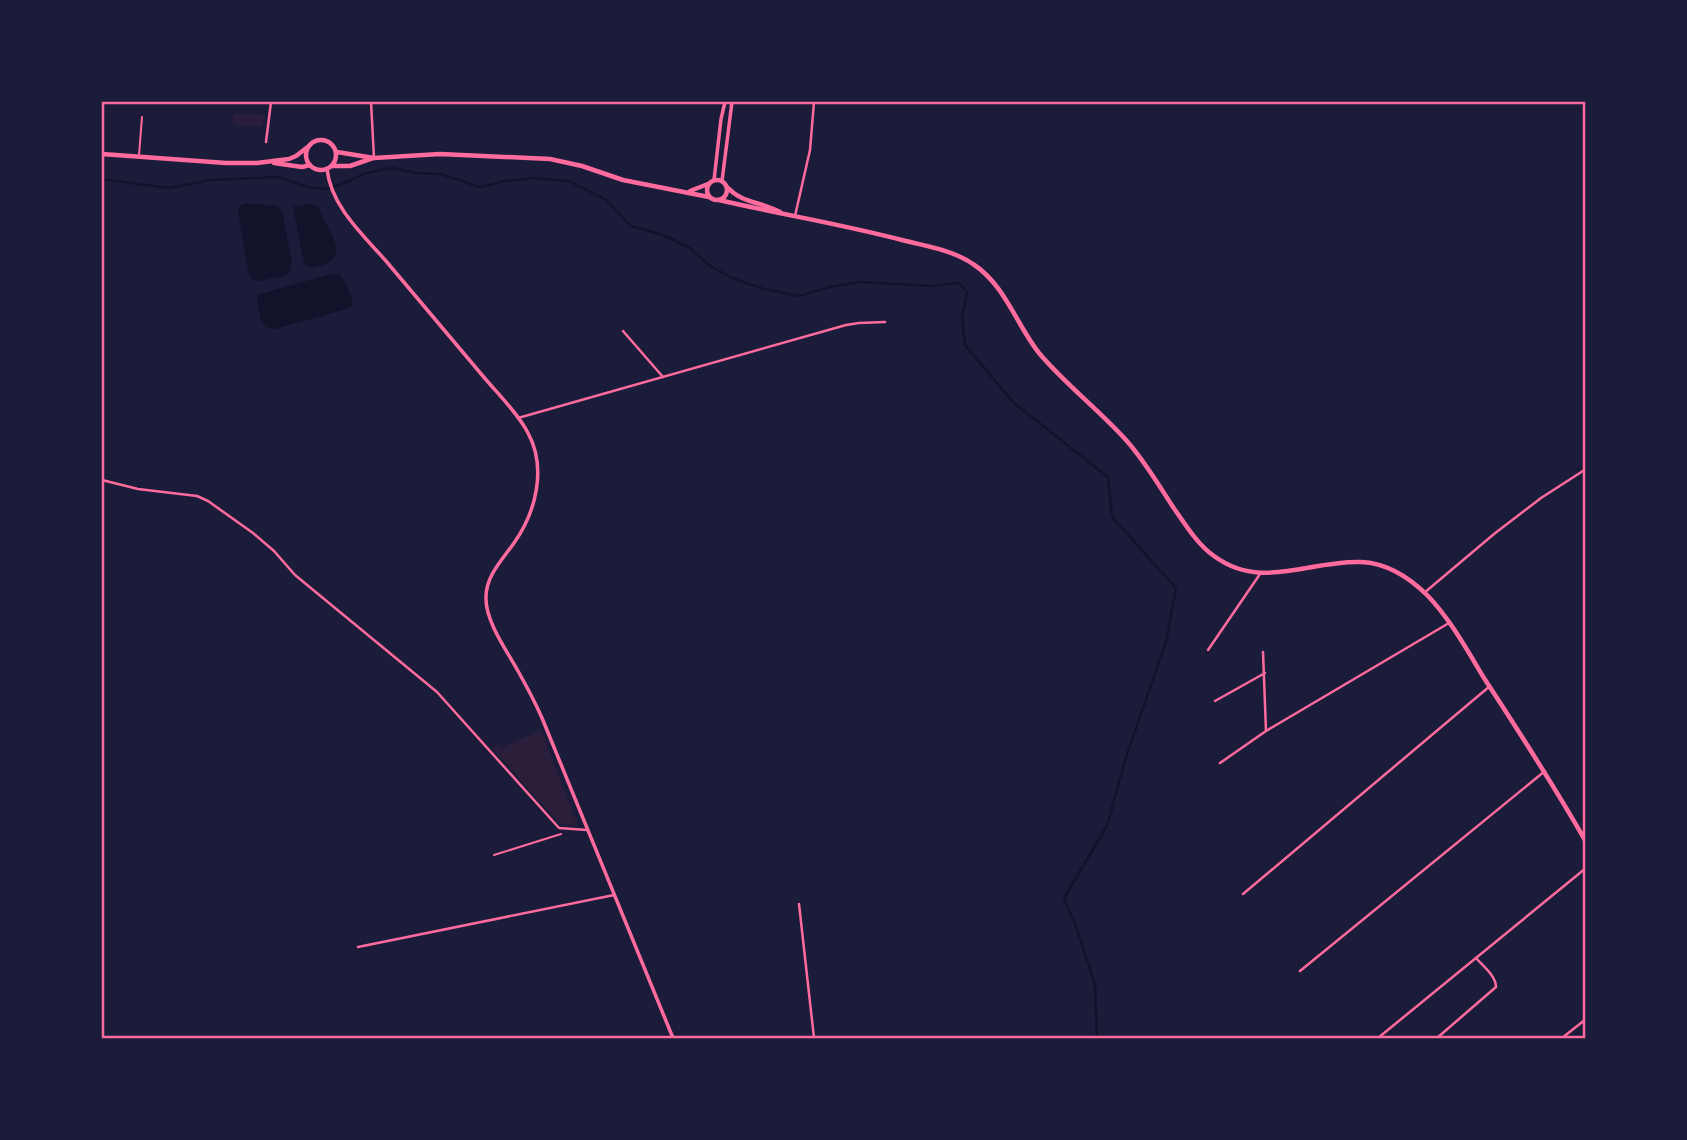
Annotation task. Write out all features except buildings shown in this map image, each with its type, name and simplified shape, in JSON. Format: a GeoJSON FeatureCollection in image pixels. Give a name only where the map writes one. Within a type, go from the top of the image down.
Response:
{"type":"FeatureCollection","features":[{"type":"Feature","properties":{"kind":"main road"},"geometry":{"type":"LineString","coordinates":[[102,154],[236,163],[270,162],[296,156],[317,140],[327,140],[337,152],[337,157],[329,167]]}},
{"type":"Feature","properties":{"kind":"main road"},"geometry":{"type":"LineString","coordinates":[[309,146],[306,156],[310,165],[318,170],[350,166],[374,158]]}},
{"type":"Feature","properties":{"kind":"main road"},"geometry":{"type":"LineString","coordinates":[[337,152],[374,158],[440,154],[550,159],[624,180],[780,212]]}},
{"type":"Feature","properties":{"kind":"main road"},"geometry":{"type":"LineString","coordinates":[[270,162],[302,167],[310,165]]}},
{"type":"Feature","properties":{"kind":"main road"},"geometry":{"type":"LineString","coordinates":[[685,192],[711,182],[722,181],[739,198],[780,212],[945,251],[971,262],[993,281],[1040,354],[1127,441],[1187,528],[1214,556],[1245,571],[1260,574],[1329,564],[1366,562],[1393,570],[1424,593],[1449,623],[1490,686],[1545,771],[1586,842]]}},
{"type":"Feature","properties":{"kind":"main road"},"geometry":{"type":"LineString","coordinates":[[709,197],[707,189],[711,182]]}},
{"type":"Feature","properties":{"kind":"main road"},"geometry":{"type":"LineString","coordinates":[[719,200],[724,196],[727,187]]}},
{"type":"Feature","properties":{"kind":"street"},"geometry":{"type":"LineString","coordinates":[[266,142],[271,102]]}},
{"type":"Feature","properties":{"kind":"street"},"geometry":{"type":"LineString","coordinates":[[371,102],[374,158]]}},
{"type":"Feature","properties":{"kind":"street"},"geometry":{"type":"LineString","coordinates":[[711,182],[725,102]]}},
{"type":"Feature","properties":{"kind":"street"},"geometry":{"type":"LineString","coordinates":[[722,181],[732,102]]}},
{"type":"Feature","properties":{"kind":"street"},"geometry":{"type":"LineString","coordinates":[[795,216],[810,150],[814,102]]}},
{"type":"Feature","properties":{"kind":"street"},"geometry":{"type":"LineString","coordinates":[[329,167],[328,181],[343,212],[518,418],[534,447],[538,469],[531,509],[524,525],[490,578],[486,603],[495,628],[542,719],[673,1038]]}},
{"type":"Feature","properties":{"kind":"street"},"geometry":{"type":"LineString","coordinates":[[518,418],[850,324],[885,322]]}},
{"type":"Feature","properties":{"kind":"street"},"geometry":{"type":"LineString","coordinates":[[623,331],[663,377]]}},
{"type":"Feature","properties":{"kind":"street"},"geometry":{"type":"LineString","coordinates":[[1424,593],[1541,498],[1586,469]]}},
{"type":"Feature","properties":{"kind":"street"},"geometry":{"type":"LineString","coordinates":[[102,480],[138,489],[197,496],[253,533],[274,551],[295,575],[430,686],[559,828],[587,830]]}},
{"type":"Feature","properties":{"kind":"street"},"geometry":{"type":"LineString","coordinates":[[1208,650],[1260,574]]}},
{"type":"Feature","properties":{"kind":"street"},"geometry":{"type":"LineString","coordinates":[[1220,763],[1266,731],[1449,623]]}},
{"type":"Feature","properties":{"kind":"street"},"geometry":{"type":"LineString","coordinates":[[1263,652],[1266,731]]}},
{"type":"Feature","properties":{"kind":"street"},"geometry":{"type":"LineString","coordinates":[[1215,701],[1265,673]]}},
{"type":"Feature","properties":{"kind":"street"},"geometry":{"type":"LineString","coordinates":[[1243,894],[1490,686]]}},
{"type":"Feature","properties":{"kind":"street"},"geometry":{"type":"LineString","coordinates":[[1300,971],[1545,771]]}},
{"type":"Feature","properties":{"kind":"street"},"geometry":{"type":"LineString","coordinates":[[1378,1038],[1586,868]]}},
{"type":"Feature","properties":{"kind":"street"},"geometry":{"type":"LineString","coordinates":[[358,947],[614,895]]}},
{"type":"Feature","properties":{"kind":"street"},"geometry":{"type":"LineString","coordinates":[[799,904],[814,1038]]}},
{"type":"Feature","properties":{"kind":"street"},"geometry":{"type":"LineString","coordinates":[[1437,1038],[1496,987],[1495,980],[1476,958]]}},
{"type":"Feature","properties":{"kind":"street"},"geometry":{"type":"LineString","coordinates":[[1562,1038],[1586,1019]]}},
{"type":"Feature","properties":{"kind":"lane"},"geometry":{"type":"LineString","coordinates":[[139,157],[142,117]]}},
{"type":"Feature","properties":{"kind":"path"},"geometry":{"type":"LineString","coordinates":[[494,855],[571,829]]}},
{"type":"Feature","properties":{"kind":"shaded area"},"geometry":{"type":"Polygon","coordinates":[[[233,113],[264,115],[263,127],[233,125],[233,113]]]}},
{"type":"Feature","properties":{"kind":"shaded area"},"geometry":{"type":"Polygon","coordinates":[[[247,203],[276,206],[282,211],[292,263],[290,272],[283,276],[259,281],[249,276],[238,211],[240,205],[247,203]]]}},
{"type":"Feature","properties":{"kind":"shaded area"},"geometry":{"type":"Polygon","coordinates":[[[311,204],[318,206],[335,241],[336,249],[335,256],[330,261],[312,268],[304,263],[293,207],[311,204]]]}},
{"type":"Feature","properties":{"kind":"shaded area"},"geometry":{"type":"Polygon","coordinates":[[[331,274],[339,275],[346,284],[353,305],[350,308],[275,329],[267,328],[262,323],[257,303],[260,294],[331,274]]]}},
{"type":"Feature","properties":{"kind":"shaded area"},"geometry":{"type":"Polygon","coordinates":[[[541,730],[578,826],[558,822],[492,748],[497,744],[501,748],[541,730]]]}},
{"type":"Feature","properties":{"kind":"waterway"},"geometry":{"type":"LineString","coordinates":[[102,179],[168,188],[209,180],[278,177],[307,187],[327,189],[366,173],[392,168],[441,174],[480,187],[534,178],[569,181],[606,200],[631,226],[663,235],[690,248],[710,266],[732,278],[764,289],[799,296],[859,282],[932,286],[959,283],[967,292],[962,317],[965,345],[1014,403],[1108,477],[1112,517],[1176,588],[1166,642],[1127,754],[1107,826],[1064,898],[1095,985],[1097,1038]]}}]}
